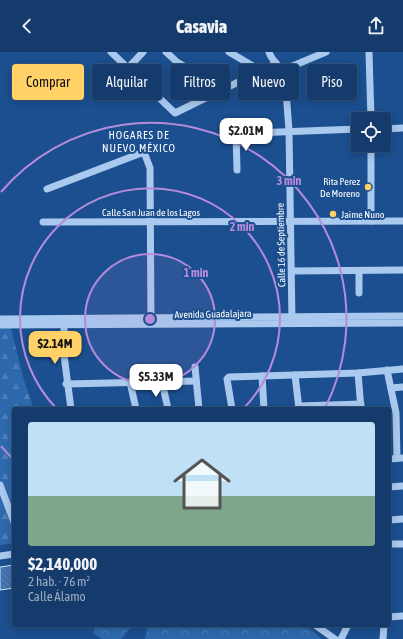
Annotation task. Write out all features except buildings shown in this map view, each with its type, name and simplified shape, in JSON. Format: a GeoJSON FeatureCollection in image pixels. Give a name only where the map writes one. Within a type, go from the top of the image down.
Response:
{"type":"FeatureCollection","features":[{"type":"Feature","properties":{"kind":"street"},"geometry":{"type":"LineString","coordinates":[[111,52],[124,64]]}},
{"type":"Feature","properties":{"kind":"street"},"geometry":{"type":"LineString","coordinates":[[132,64],[143,52]]}},
{"type":"Feature","properties":{"kind":"street"},"geometry":{"type":"LineString","coordinates":[[166,52],[180,64]]}},
{"type":"Feature","properties":{"kind":"street"},"geometry":{"type":"LineString","coordinates":[[229,52],[250,64]]}},
{"type":"Feature","properties":{"kind":"street"},"geometry":{"type":"LineString","coordinates":[[269,52],[275,64]]}},
{"type":"Feature","properties":{"kind":"street"},"geometry":{"type":"LineString","coordinates":[[297,64],[326,52]]}},
{"type":"Feature","properties":{"kind":"street"},"geometry":{"type":"LineString","coordinates":[[369,52],[371,112]]}},
{"type":"Feature","properties":{"kind":"street"},"geometry":{"type":"LineString","coordinates":[[161,100],[175,113],[201,100]]}},
{"type":"Feature","properties":{"kind":"street","name":"Calle 16 de Septiembre"},"geometry":{"type":"LineString","coordinates":[[287,100],[289,130],[292,320]]}},
{"type":"Feature","properties":{"kind":"street"},"geometry":{"type":"LineString","coordinates":[[391,129],[403,128]]}},
{"type":"Feature","properties":{"kind":"street"},"geometry":{"type":"LineString","coordinates":[[225,134],[289,130],[351,129]]}},
{"type":"Feature","properties":{"kind":"street"},"geometry":{"type":"LineString","coordinates":[[236,133],[237,170]]}},
{"type":"Feature","properties":{"kind":"street"},"geometry":{"type":"LineString","coordinates":[[47,189],[144,152],[150,168],[151,322]]}},
{"type":"Feature","properties":{"kind":"street"},"geometry":{"type":"LineString","coordinates":[[371,152],[371,221]]}},
{"type":"Feature","properties":{"kind":"street","name":"Calle San Juan de los Lagos"},"geometry":{"type":"LineString","coordinates":[[43,222],[151,223],[403,220]]}},
{"type":"Feature","properties":{"kind":"street"},"geometry":{"type":"LineString","coordinates":[[292,271],[403,270]]}},
{"type":"Feature","properties":{"kind":"street"},"geometry":{"type":"LineString","coordinates":[[359,271],[359,293]]}},
{"type":"Feature","properties":{"kind":"street","name":"Avenida Guadalajara"},"geometry":{"type":"LineString","coordinates":[[292,320],[403,316]]}},
{"type":"Feature","properties":{"kind":"street"},"geometry":{"type":"LineString","coordinates":[[64,318],[66,384],[71,407]]}},
{"type":"Feature","properties":{"kind":"street","name":"Avenida Guadalajara"},"geometry":{"type":"LineString","coordinates":[[0,319],[64,318],[106,322],[292,320],[403,322]]}},
{"type":"Feature","properties":{"kind":"street","name":"Avenida Guadalajara"},"geometry":{"type":"LineString","coordinates":[[0,325],[64,326],[106,322]]}},
{"type":"Feature","properties":{"kind":"street"},"geometry":{"type":"LineString","coordinates":[[195,367],[199,407]]}},
{"type":"Feature","properties":{"kind":"street"},"geometry":{"type":"LineString","coordinates":[[232,407],[228,378],[358,373],[403,369]]}},
{"type":"Feature","properties":{"kind":"street"},"geometry":{"type":"LineString","coordinates":[[387,370],[396,413],[396,458]]}},
{"type":"Feature","properties":{"kind":"street"},"geometry":{"type":"LineString","coordinates":[[333,407],[361,407],[358,373]]}},
{"type":"Feature","properties":{"kind":"street"},"geometry":{"type":"LineString","coordinates":[[295,375],[299,407]]}},
{"type":"Feature","properties":{"kind":"street"},"geometry":{"type":"LineString","coordinates":[[262,376],[264,407]]}},
{"type":"Feature","properties":{"kind":"street"},"geometry":{"type":"LineString","coordinates":[[66,384],[196,381]]}},
{"type":"Feature","properties":{"kind":"street"},"geometry":{"type":"LineString","coordinates":[[130,382],[136,407]]}},
{"type":"Feature","properties":{"kind":"street"},"geometry":{"type":"LineString","coordinates":[[162,382],[168,407]]}},
{"type":"Feature","properties":{"kind":"street"},"geometry":{"type":"LineString","coordinates":[[391,388],[403,387]]}},
{"type":"Feature","properties":{"kind":"street"},"geometry":{"type":"LineString","coordinates":[[0,485],[12,517]]}},
{"type":"Feature","properties":{"kind":"street"},"geometry":{"type":"LineString","coordinates":[[391,487],[403,486]]}},
{"type":"Feature","properties":{"kind":"street"},"geometry":{"type":"LineString","coordinates":[[391,520],[403,519]]}},
{"type":"Feature","properties":{"kind":"street"},"geometry":{"type":"LineString","coordinates":[[391,544],[403,544]]}},
{"type":"Feature","properties":{"kind":"street"},"geometry":{"type":"LineString","coordinates":[[0,556],[12,554]]}},
{"type":"Feature","properties":{"kind":"street"},"geometry":{"type":"LineString","coordinates":[[391,617],[403,616]]}},
{"type":"Feature","properties":{"kind":"street"},"geometry":{"type":"LineString","coordinates":[[318,627],[335,639]]}},
{"type":"Feature","properties":{"kind":"street"},"geometry":{"type":"LineString","coordinates":[[341,639],[347,627]]}},
{"type":"Feature","properties":{"kind":"street"},"geometry":{"type":"LineString","coordinates":[[383,639],[384,627]]}},
{"type":"Feature","properties":{"kind":"green space"},"geometry":{"type":"Polygon","coordinates":[[[0,325],[10,325],[25,384],[33,407],[12,407],[12,543],[0,545],[0,325]]]}},
{"type":"Feature","properties":{"kind":"green space"},"geometry":{"type":"Polygon","coordinates":[[[94,627],[131,627],[121,639],[102,639],[94,634],[94,627]]]}},
{"type":"Feature","properties":{"kind":"green space"},"geometry":{"type":"Polygon","coordinates":[[[148,627],[307,627],[322,639],[145,639],[148,627]]]}},
{"type":"Feature","properties":{"kind":"place","name":"Rita Perez De Moreno"},"geometry":{"type":"Point","coordinates":[368,187]}},
{"type":"Feature","properties":{"kind":"place","name":"Jaime Nuno"},"geometry":{"type":"Point","coordinates":[333,214]}},
{"type":"Feature","properties":{"kind":"district","name":"HOGARES DE NUEVO MÉXICO"},"geometry":{"type":"Point","coordinates":[139,141]}}]}
